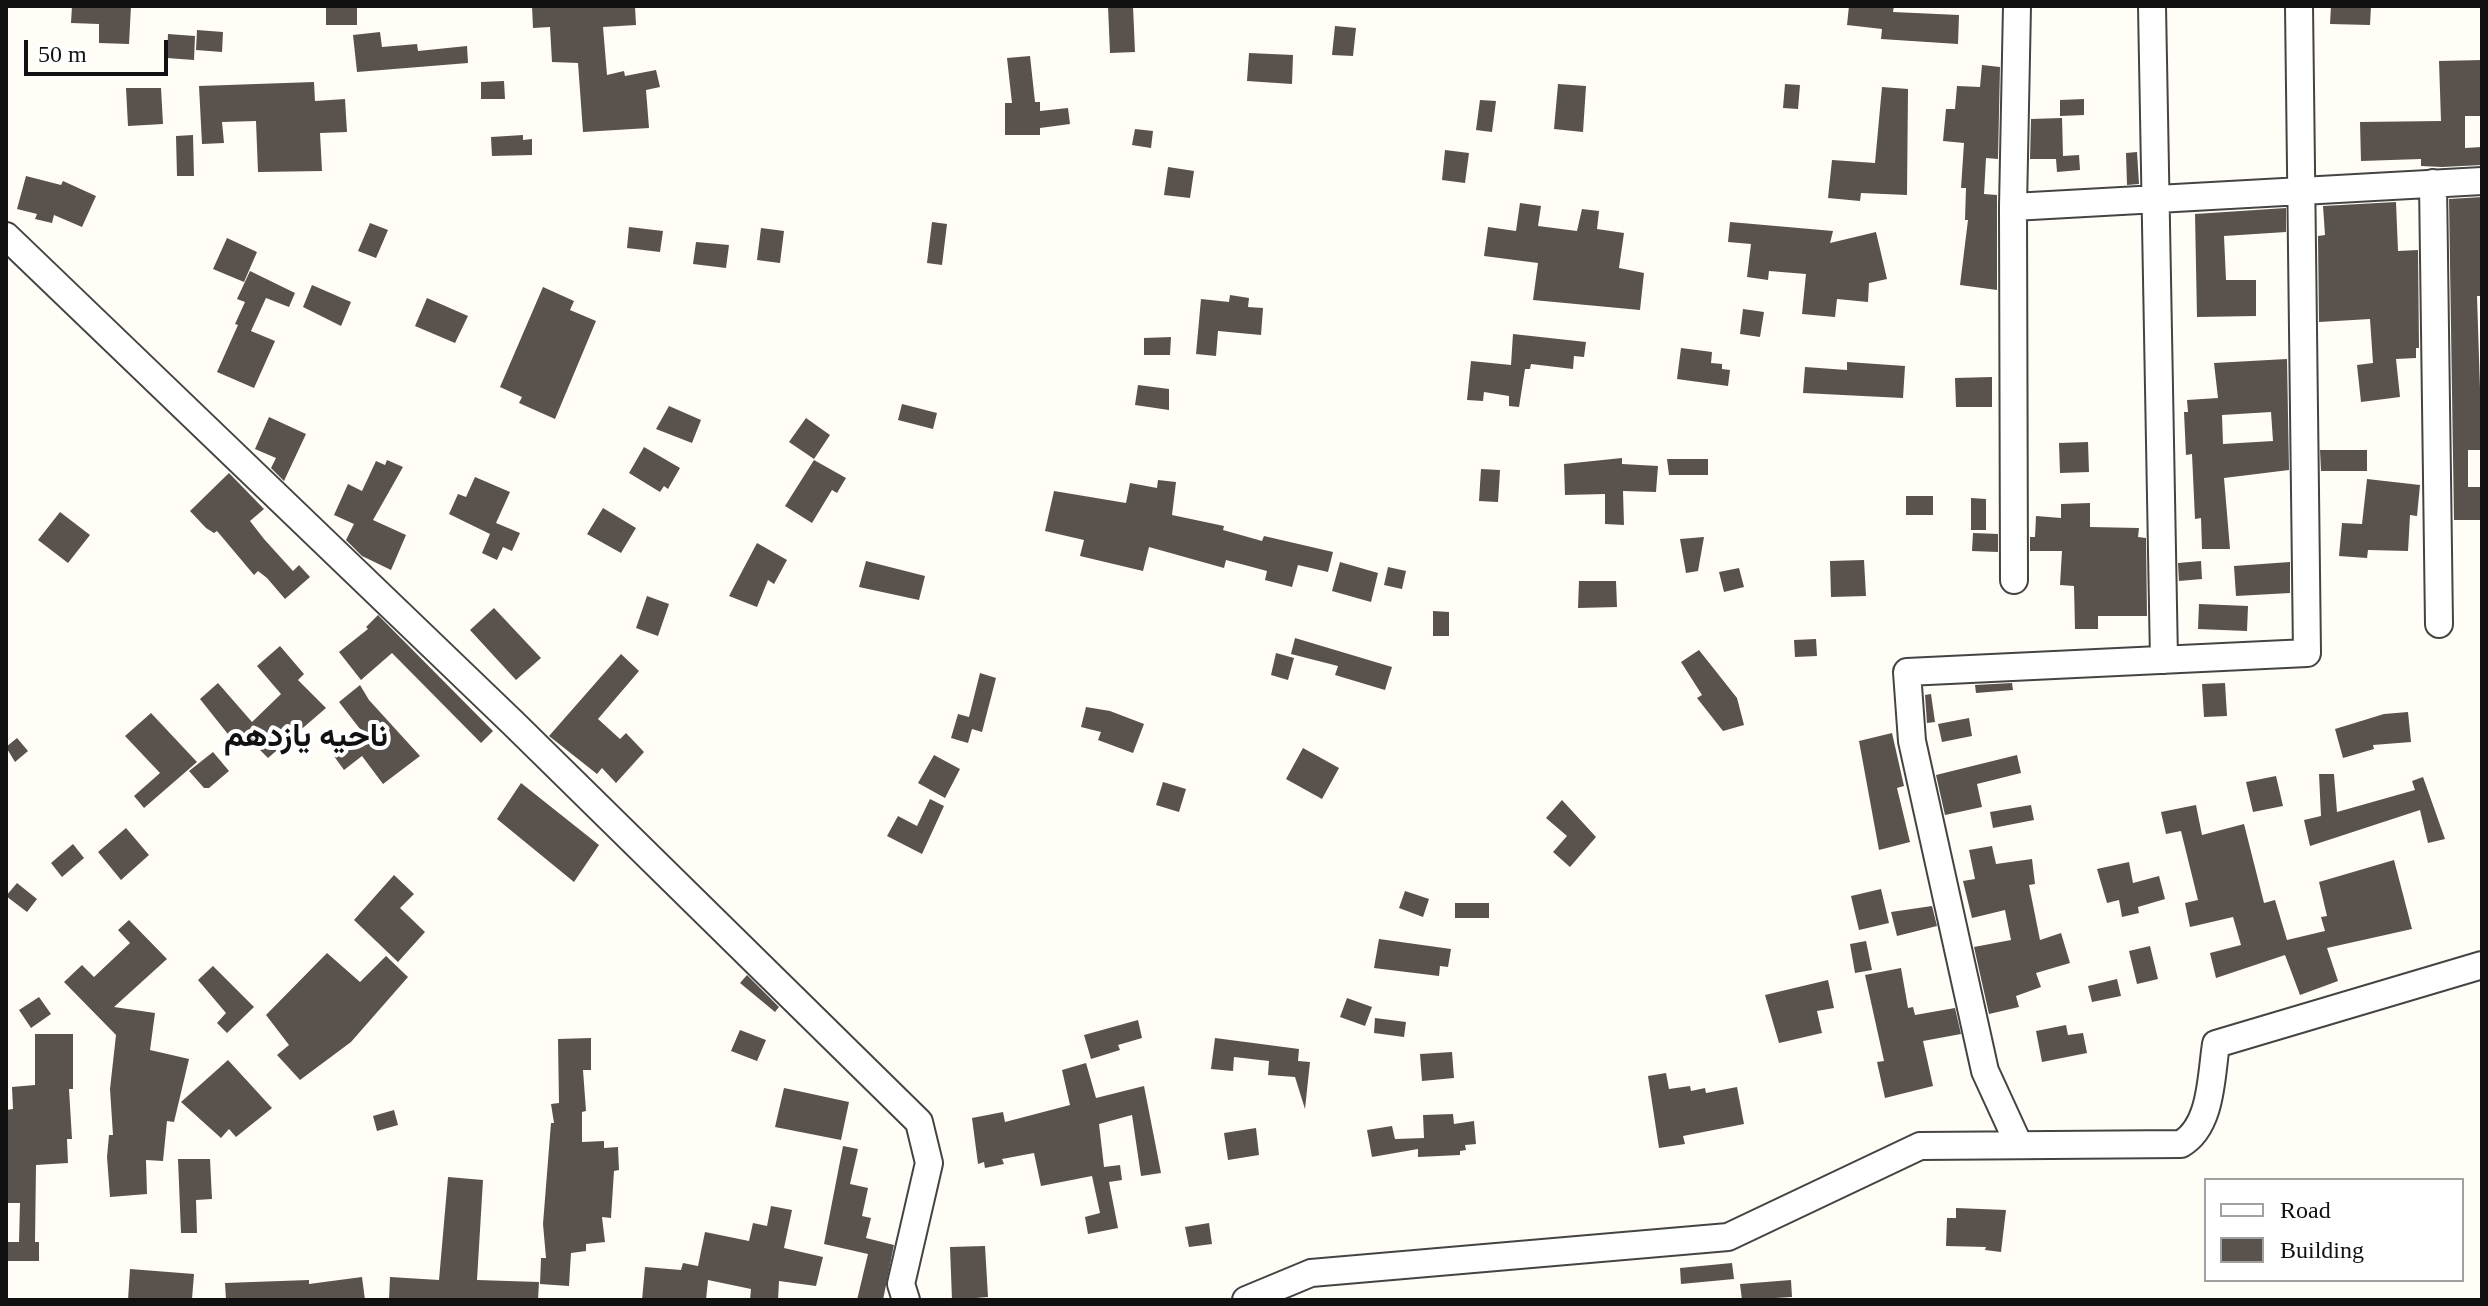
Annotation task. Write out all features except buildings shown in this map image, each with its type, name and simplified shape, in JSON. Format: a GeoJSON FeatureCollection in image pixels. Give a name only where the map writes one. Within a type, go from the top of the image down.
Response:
{"type":"FeatureCollection","features":[{"type":"Feature","properties":{"kind":"street"},"geometry":{"type":"LineString","coordinates":[[2014,580],[2013,207],[2017,6]]}},
{"type":"Feature","properties":{"kind":"street"},"geometry":{"type":"LineString","coordinates":[[2152,6],[2164,660]]}},
{"type":"Feature","properties":{"kind":"street"},"geometry":{"type":"LineString","coordinates":[[2019,1145],[1985,1071],[1912,741],[1907,672],[2307,653],[2299,6]]}},
{"type":"Feature","properties":{"kind":"street"},"geometry":{"type":"LineString","coordinates":[[2013,207],[2482,181]]}},
{"type":"Feature","properties":{"kind":"street"},"geometry":{"type":"LineString","coordinates":[[2433,183],[2439,624]]}},
{"type":"Feature","properties":{"kind":"street"},"geometry":{"type":"LineString","coordinates":[[6,236],[513,723],[919,1122],[929,1163],[901,1284],[906,1300]]}},
{"type":"Feature","properties":{"kind":"street"},"geometry":{"type":"LineString","coordinates":[[1246,1300],[1311,1273],[1728,1237],[1920,1146],[2181,1144],[2193,1136],[2207,1104],[2216,1044],[2482,965]]}},
{"type":"Feature","properties":{"kind":"district","name":"ناحیه یازدهم"},"geometry":{"type":"Point","coordinates":[306,738]}}]}
